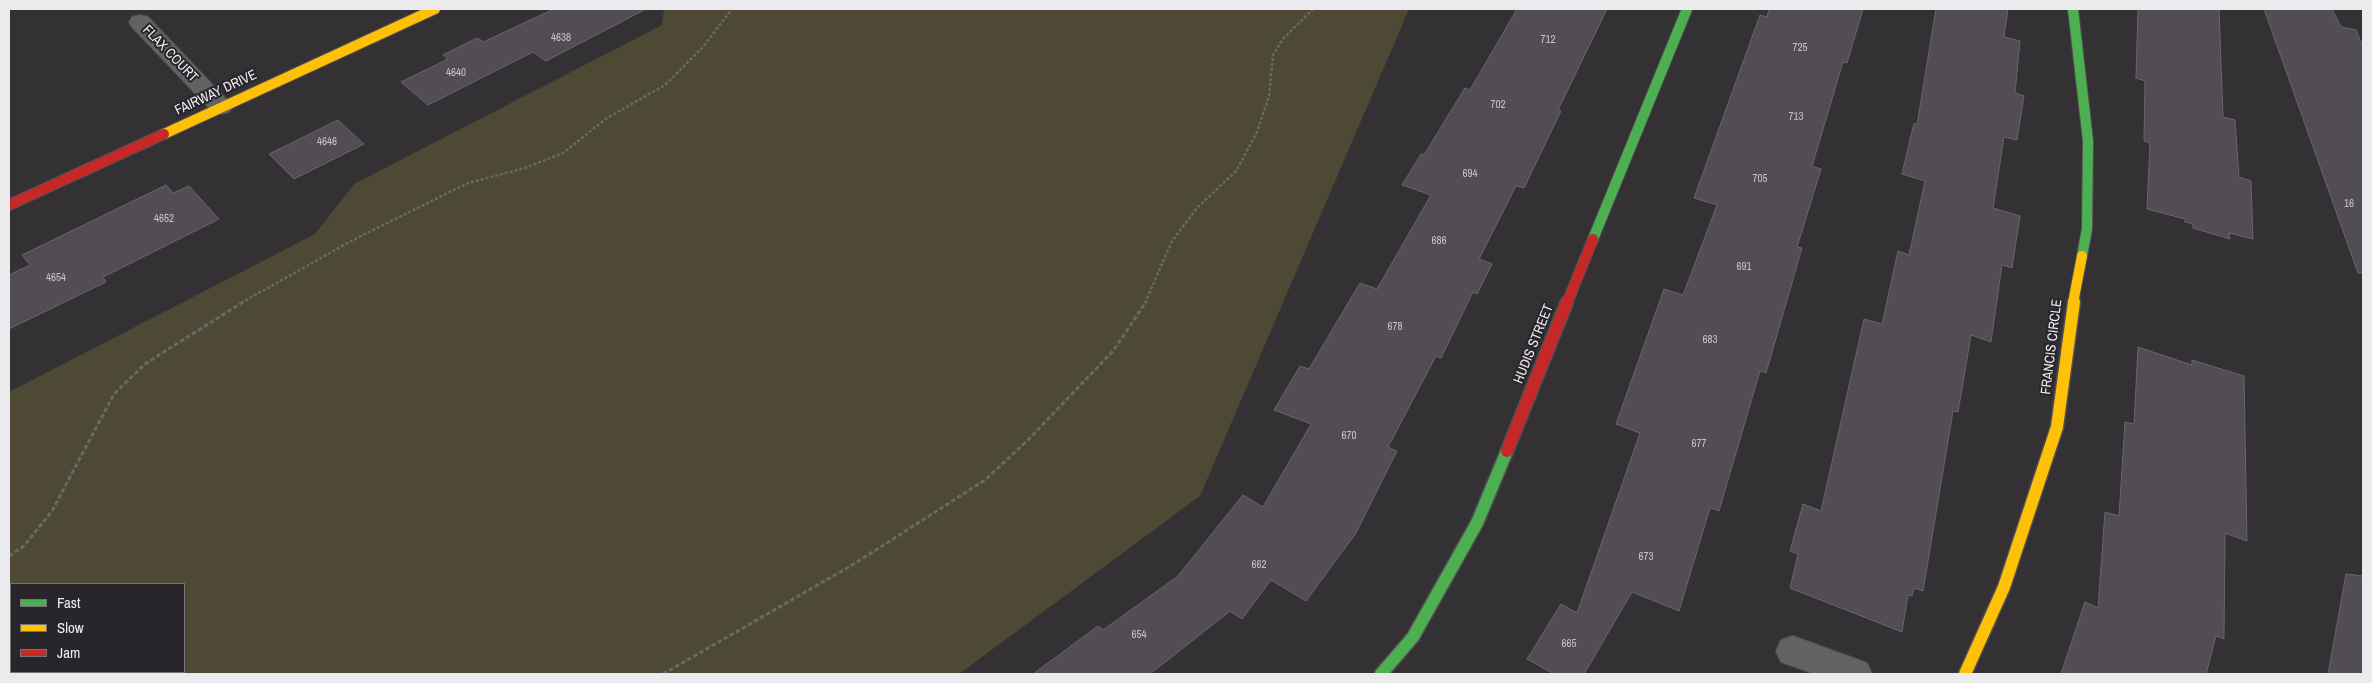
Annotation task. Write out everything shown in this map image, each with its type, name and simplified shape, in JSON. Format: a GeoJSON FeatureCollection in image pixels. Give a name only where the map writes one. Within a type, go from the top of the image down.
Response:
{"type":"FeatureCollection","features":[{"type":"Feature","properties":{"kind":"street","name":"FAIRWAY DRIVE"},"geometry":{"type":"LineString","coordinates":[[9,205],[435,9]]}},
{"type":"Feature","properties":{"kind":"street","name":"HUDIS STREET"},"geometry":{"type":"LineString","coordinates":[[1381,674],[1413,637],[1477,523],[1686,9]]}},
{"type":"Feature","properties":{"kind":"street","name":"FRANCIS CIRCLE"},"geometry":{"type":"LineString","coordinates":[[1965,674],[2004,587],[2057,427],[2070,316],[2087,229],[2088,141],[2073,9]]}},
{"type":"Feature","properties":{"kind":"street","name":"FLAX COURT"},"geometry":{"type":"LineString","coordinates":[[140,22],[220,107]]}},
{"type":"Feature","properties":{"kind":"street"},"geometry":{"type":"LineString","coordinates":[[1793,651],[1855,674]]}},
{"type":"Feature","properties":{"kind":"path"},"geometry":{"type":"LineString","coordinates":[[9,556],[24,546],[52,511],[114,394],[145,364],[245,301],[353,240],[468,183],[525,168],[563,153],[608,118],[665,85],[702,48],[728,17],[732,9]]}},
{"type":"Feature","properties":{"kind":"path"},"geometry":{"type":"LineString","coordinates":[[663,674],[854,564],[985,480],[1028,440],[1113,351],[1143,308],[1172,241],[1197,208],[1236,171],[1257,132],[1266,105],[1273,55],[1283,39],[1313,9]]}},
{"type":"Feature","properties":{"kind":"shaded area"},"geometry":{"type":"Polygon","coordinates":[[[664,9],[1409,9],[1200,496],[959,674],[9,674],[9,392],[315,234],[354,184],[662,25],[664,9]]]}},
{"type":"Feature","properties":{"kind":"building"},"geometry":{"type":"Polygon","coordinates":[[[554,9],[646,9],[546,61],[533,52],[428,105],[401,82],[448,59],[443,55],[477,38],[483,42],[554,9]]]}},
{"type":"Feature","properties":{"kind":"building"},"geometry":{"type":"Polygon","coordinates":[[[1517,9],[1607,9],[1558,110],[1561,111],[1524,188],[1516,186],[1479,259],[1492,264],[1477,294],[1473,292],[1441,358],[1436,356],[1388,447],[1397,451],[1356,533],[1306,601],[1271,580],[1242,619],[1230,611],[1150,674],[1033,674],[1098,626],[1103,630],[1178,576],[1243,495],[1263,507],[1311,424],[1274,410],[1300,366],[1309,369],[1360,283],[1377,289],[1431,195],[1402,185],[1421,154],[1424,155],[1465,88],[1470,90],[1517,9]]]}},
{"type":"Feature","properties":{"kind":"building"},"geometry":{"type":"Polygon","coordinates":[[[1769,9],[1863,9],[1847,63],[1843,62],[1812,166],[1821,169],[1797,247],[1802,248],[1766,373],[1760,371],[1719,511],[1710,508],[1679,611],[1632,592],[1584,674],[1554,674],[1527,659],[1561,604],[1577,613],[1640,433],[1616,424],[1664,289],[1683,295],[1717,205],[1694,198],[1760,15],[1767,17],[1769,9]]]}},
{"type":"Feature","properties":{"kind":"building"},"geometry":{"type":"Polygon","coordinates":[[[1936,9],[2008,9],[2004,37],[2020,41],[2015,93],[2024,96],[2017,140],[2004,137],[1993,208],[2020,216],[2012,268],[2002,265],[1991,342],[1971,335],[1958,412],[1953,411],[1923,591],[1914,588],[1912,596],[1908,595],[1902,632],[1790,588],[1798,554],[1790,551],[1803,504],[1821,511],[1864,319],[1882,324],[1898,251],[1909,255],[1925,181],[1902,174],[1914,123],[1917,125],[1936,9]]]}},
{"type":"Feature","properties":{"kind":"building"},"geometry":{"type":"Polygon","coordinates":[[[2138,9],[2219,9],[2223,117],[2235,120],[2239,177],[2251,181],[2253,239],[2229,233],[2230,239],[2193,228],[2193,224],[2185,222],[2185,219],[2147,209],[2150,143],[2144,141],[2145,81],[2136,78],[2138,9]]]}},
{"type":"Feature","properties":{"kind":"building"},"geometry":{"type":"Polygon","coordinates":[[[2264,9],[2332,9],[2341,27],[2356,30],[2363,47],[2363,273],[2358,273],[2264,9]]]}},
{"type":"Feature","properties":{"kind":"building"},"geometry":{"type":"Polygon","coordinates":[[[338,120],[364,144],[294,179],[269,154],[338,120]]]}},
{"type":"Feature","properties":{"kind":"building"},"geometry":{"type":"Polygon","coordinates":[[[166,185],[173,193],[189,186],[219,219],[103,277],[106,282],[9,329],[9,275],[30,265],[22,255],[166,185]]]}},
{"type":"Feature","properties":{"kind":"building"},"geometry":{"type":"Polygon","coordinates":[[[2138,347],[2192,365],[2192,360],[2244,376],[2247,541],[2225,533],[2224,639],[2216,636],[2206,674],[2061,674],[2085,602],[2098,608],[2105,512],[2119,516],[2125,422],[2134,424],[2138,347]]]}},
{"type":"Feature","properties":{"kind":"building"},"geometry":{"type":"Polygon","coordinates":[[[2346,574],[2363,576],[2363,674],[2328,674],[2346,574]]]}},
{"type":"Feature","properties":{"kind":"traffic: fast"},"geometry":{"type":"LineString","coordinates":[[1593,239],[1687,9]]}},
{"type":"Feature","properties":{"kind":"traffic: fast"},"geometry":{"type":"LineString","coordinates":[[2073,9],[2088,141],[2087,229],[2082,256]]}},
{"type":"Feature","properties":{"kind":"traffic: fast"},"geometry":{"type":"LineString","coordinates":[[1381,674],[1413,637],[1477,523],[1507,451]]}},
{"type":"Feature","properties":{"kind":"traffic: slow"},"geometry":{"type":"LineString","coordinates":[[164,134],[435,9]]}},
{"type":"Feature","properties":{"kind":"traffic: slow"},"geometry":{"type":"LineString","coordinates":[[1965,674],[2004,587],[2057,427],[2071,316],[2082,256]]}},
{"type":"Feature","properties":{"kind":"traffic: jam"},"geometry":{"type":"LineString","coordinates":[[9,205],[164,134]]}},
{"type":"Feature","properties":{"kind":"traffic: jam"},"geometry":{"type":"LineString","coordinates":[[1507,451],[1593,239]]}}]}
